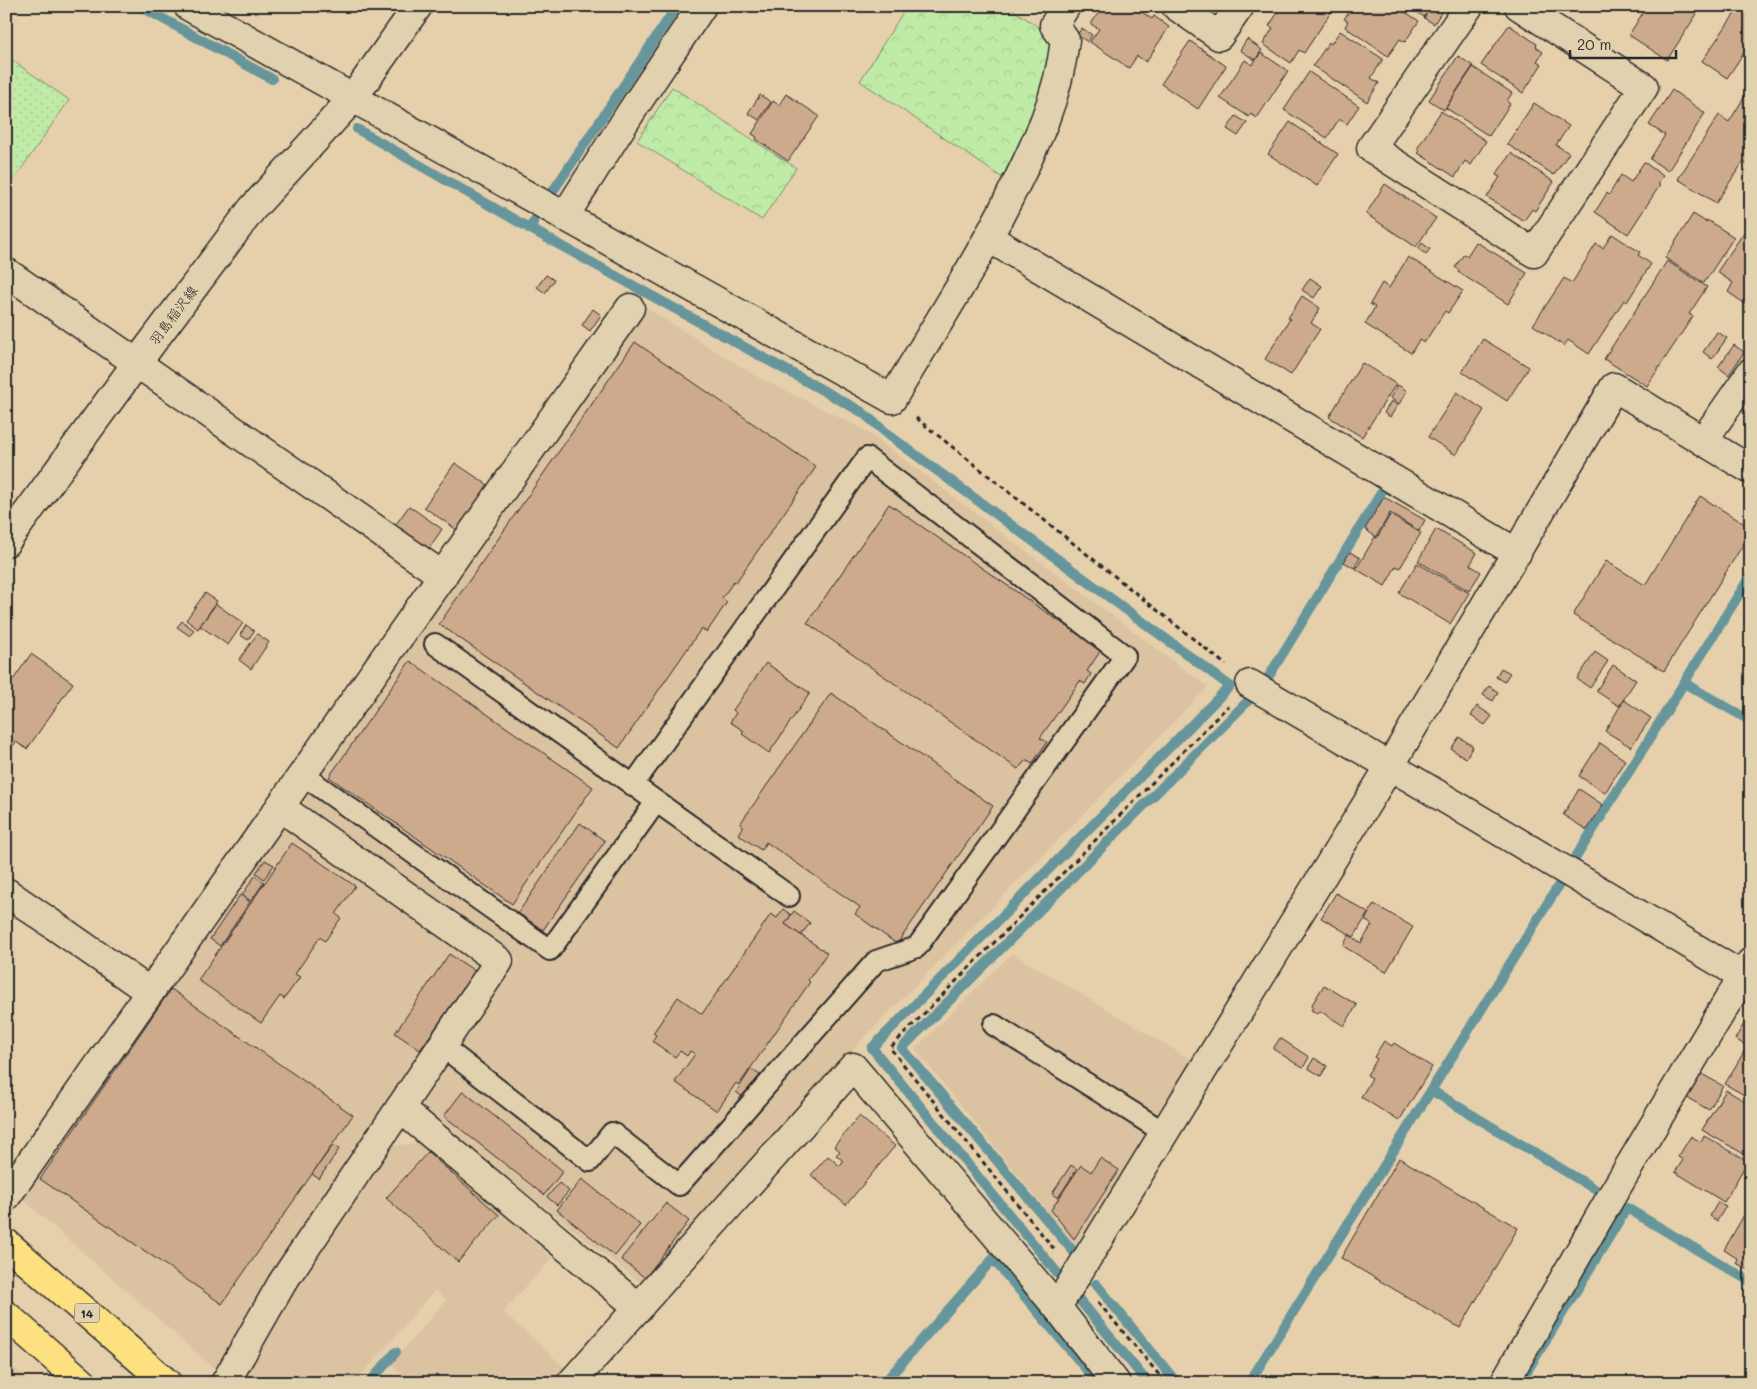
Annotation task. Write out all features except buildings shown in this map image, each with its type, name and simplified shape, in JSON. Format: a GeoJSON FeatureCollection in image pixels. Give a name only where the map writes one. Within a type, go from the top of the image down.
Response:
{"type":"FeatureCollection","features":[{"type":"Feature","properties":{"kind":"main road","name":"14"},"geometry":{"type":"LineString","coordinates":[[6,1243],[167,1383]]}},
{"type":"Feature","properties":{"kind":"main road"},"geometry":{"type":"LineString","coordinates":[[6,1314],[83,1383]]}},
{"type":"Feature","properties":{"kind":"street"},"geometry":{"type":"LineString","coordinates":[[188,6],[892,399],[989,238],[1038,140],[1057,88],[1065,40],[1054,25],[1066,6]]}},
{"type":"Feature","properties":{"kind":"street","name":"羽島稲沢線"},"geometry":{"type":"LineString","coordinates":[[6,542],[252,209],[353,98],[418,6]]}},
{"type":"Feature","properties":{"kind":"street"},"geometry":{"type":"LineString","coordinates":[[564,217],[702,6]]}},
{"type":"Feature","properties":{"kind":"street"},"geometry":{"type":"LineString","coordinates":[[1176,6],[1219,36],[1240,6]]}},
{"type":"Feature","properties":{"kind":"street"},"geometry":{"type":"LineString","coordinates":[[1469,6],[1371,148],[1534,253],[1644,87],[1519,6]]}},
{"type":"Feature","properties":{"kind":"street"},"geometry":{"type":"LineString","coordinates":[[989,238],[1517,553]]}},
{"type":"Feature","properties":{"kind":"street"},"geometry":{"type":"LineString","coordinates":[[6,272],[443,576]]}},
{"type":"Feature","properties":{"kind":"street"},"geometry":{"type":"LineString","coordinates":[[6,1197],[630,308]]}},
{"type":"Feature","properties":{"kind":"street"},"geometry":{"type":"LineString","coordinates":[[1703,441],[1751,372]]}},
{"type":"Feature","properties":{"kind":"street"},"geometry":{"type":"LineString","coordinates":[[1056,1307],[1390,766],[1614,387],[1751,470]]}},
{"type":"Feature","properties":{"kind":"street"},"geometry":{"type":"LineString","coordinates":[[1250,684],[1748,973],[1618,1185],[1504,1383]]}},
{"type":"Feature","properties":{"kind":"street"},"geometry":{"type":"LineString","coordinates":[[224,1383],[282,1283],[499,961],[280,807]]}},
{"type":"Feature","properties":{"kind":"street"},"geometry":{"type":"LineString","coordinates":[[6,892],[150,992]]}},
{"type":"Feature","properties":{"kind":"street"},"geometry":{"type":"LineString","coordinates":[[571,1383],[853,1067],[1056,1307],[1116,1383]]}},
{"type":"Feature","properties":{"kind":"street"},"geometry":{"type":"LineString","coordinates":[[400,1108],[639,1308]]}},
{"type":"Feature","properties":{"kind":"lane"},"geometry":{"type":"LineString","coordinates":[[442,1046],[590,1161],[612,1133],[679,1186],[876,960],[917,947],[1125,656],[867,458],[633,785]]}},
{"type":"Feature","properties":{"kind":"lane"},"geometry":{"type":"LineString","coordinates":[[435,644],[789,896]]}},
{"type":"Feature","properties":{"kind":"lane"},"geometry":{"type":"LineString","coordinates":[[303,775],[550,950],[656,802]]}},
{"type":"Feature","properties":{"kind":"lane"},"geometry":{"type":"LineString","coordinates":[[994,1025],[1165,1133]]}},
{"type":"Feature","properties":{"kind":"path"},"geometry":{"type":"LineString","coordinates":[[892,399],[1250,684]]}},
{"type":"Feature","properties":{"kind":"shaded area"},"geometry":{"type":"Polygon","coordinates":[[[645,307],[756,376],[863,429],[1208,687],[856,1046],[649,1282],[638,1281],[424,1112],[421,1100],[519,959],[309,813],[303,800],[645,307]]]}},
{"type":"Feature","properties":{"kind":"shaded area"},"geometry":{"type":"Polygon","coordinates":[[[292,828],[479,958],[481,970],[271,1274],[223,1364],[216,1370],[20,1197],[276,831],[292,828]]]}},
{"type":"Feature","properties":{"kind":"shaded area"},"geometry":{"type":"Polygon","coordinates":[[[1012,953],[1195,1062],[1080,1251],[915,1049],[1012,953]]]}},
{"type":"Feature","properties":{"kind":"shaded area"},"geometry":{"type":"Polygon","coordinates":[[[423,1142],[552,1258],[503,1312],[570,1372],[560,1383],[412,1383],[391,1364],[446,1300],[435,1290],[355,1383],[244,1383],[240,1379],[290,1284],[387,1147],[423,1142]]]}},
{"type":"Feature","properties":{"kind":"shaded area"},"geometry":{"type":"Polygon","coordinates":[[[6,1361],[31,1383],[6,1383],[6,1361]]]}},
{"type":"Feature","properties":{"kind":"green space"},"geometry":{"type":"Polygon","coordinates":[[[907,6],[1008,6],[1038,27],[1056,46],[1048,88],[1007,181],[860,81],[907,6]]]}},
{"type":"Feature","properties":{"kind":"green space"},"geometry":{"type":"Polygon","coordinates":[[[6,56],[69,100],[6,191],[6,56]]]}},
{"type":"Feature","properties":{"kind":"green space"},"geometry":{"type":"Polygon","coordinates":[[[672,87],[796,168],[762,220],[637,141],[672,87]]]}},
{"type":"Feature","properties":{"kind":"waterway"},"geometry":{"type":"LineString","coordinates":[[140,6],[272,79]]}},
{"type":"Feature","properties":{"kind":"waterway"},"geometry":{"type":"LineString","coordinates":[[549,197],[677,6]]}},
{"type":"Feature","properties":{"kind":"waterway"},"geometry":{"type":"LineString","coordinates":[[357,129],[529,228]]}},
{"type":"Feature","properties":{"kind":"waterway"},"geometry":{"type":"LineString","coordinates":[[534,221],[529,228],[862,412],[890,436],[1230,686],[872,1048],[1148,1383]]}},
{"type":"Feature","properties":{"kind":"waterway"},"geometry":{"type":"LineString","coordinates":[[1269,676],[1381,493]]}},
{"type":"Feature","properties":{"kind":"waterway"},"geometry":{"type":"LineString","coordinates":[[1576,857],[1751,575]]}},
{"type":"Feature","properties":{"kind":"waterway"},"geometry":{"type":"LineString","coordinates":[[1684,683],[1751,721]]}},
{"type":"Feature","properties":{"kind":"waterway"},"geometry":{"type":"LineString","coordinates":[[1079,1258],[902,1048],[1254,695]]}},
{"type":"Feature","properties":{"kind":"waterway"},"geometry":{"type":"LineString","coordinates":[[1249,1383],[1562,880]]}},
{"type":"Feature","properties":{"kind":"waterway"},"geometry":{"type":"LineString","coordinates":[[1431,1090],[1598,1191]]}},
{"type":"Feature","properties":{"kind":"waterway"},"geometry":{"type":"LineString","coordinates":[[1524,1376],[1627,1208],[1751,1282]]}},
{"type":"Feature","properties":{"kind":"waterway"},"geometry":{"type":"LineString","coordinates":[[884,1383],[993,1259],[1098,1383]]}},
{"type":"Feature","properties":{"kind":"waterway"},"geometry":{"type":"LineString","coordinates":[[1096,1284],[1177,1383]]}},
{"type":"Feature","properties":{"kind":"waterway"},"geometry":{"type":"LineString","coordinates":[[369,1383],[396,1352]]}}]}
